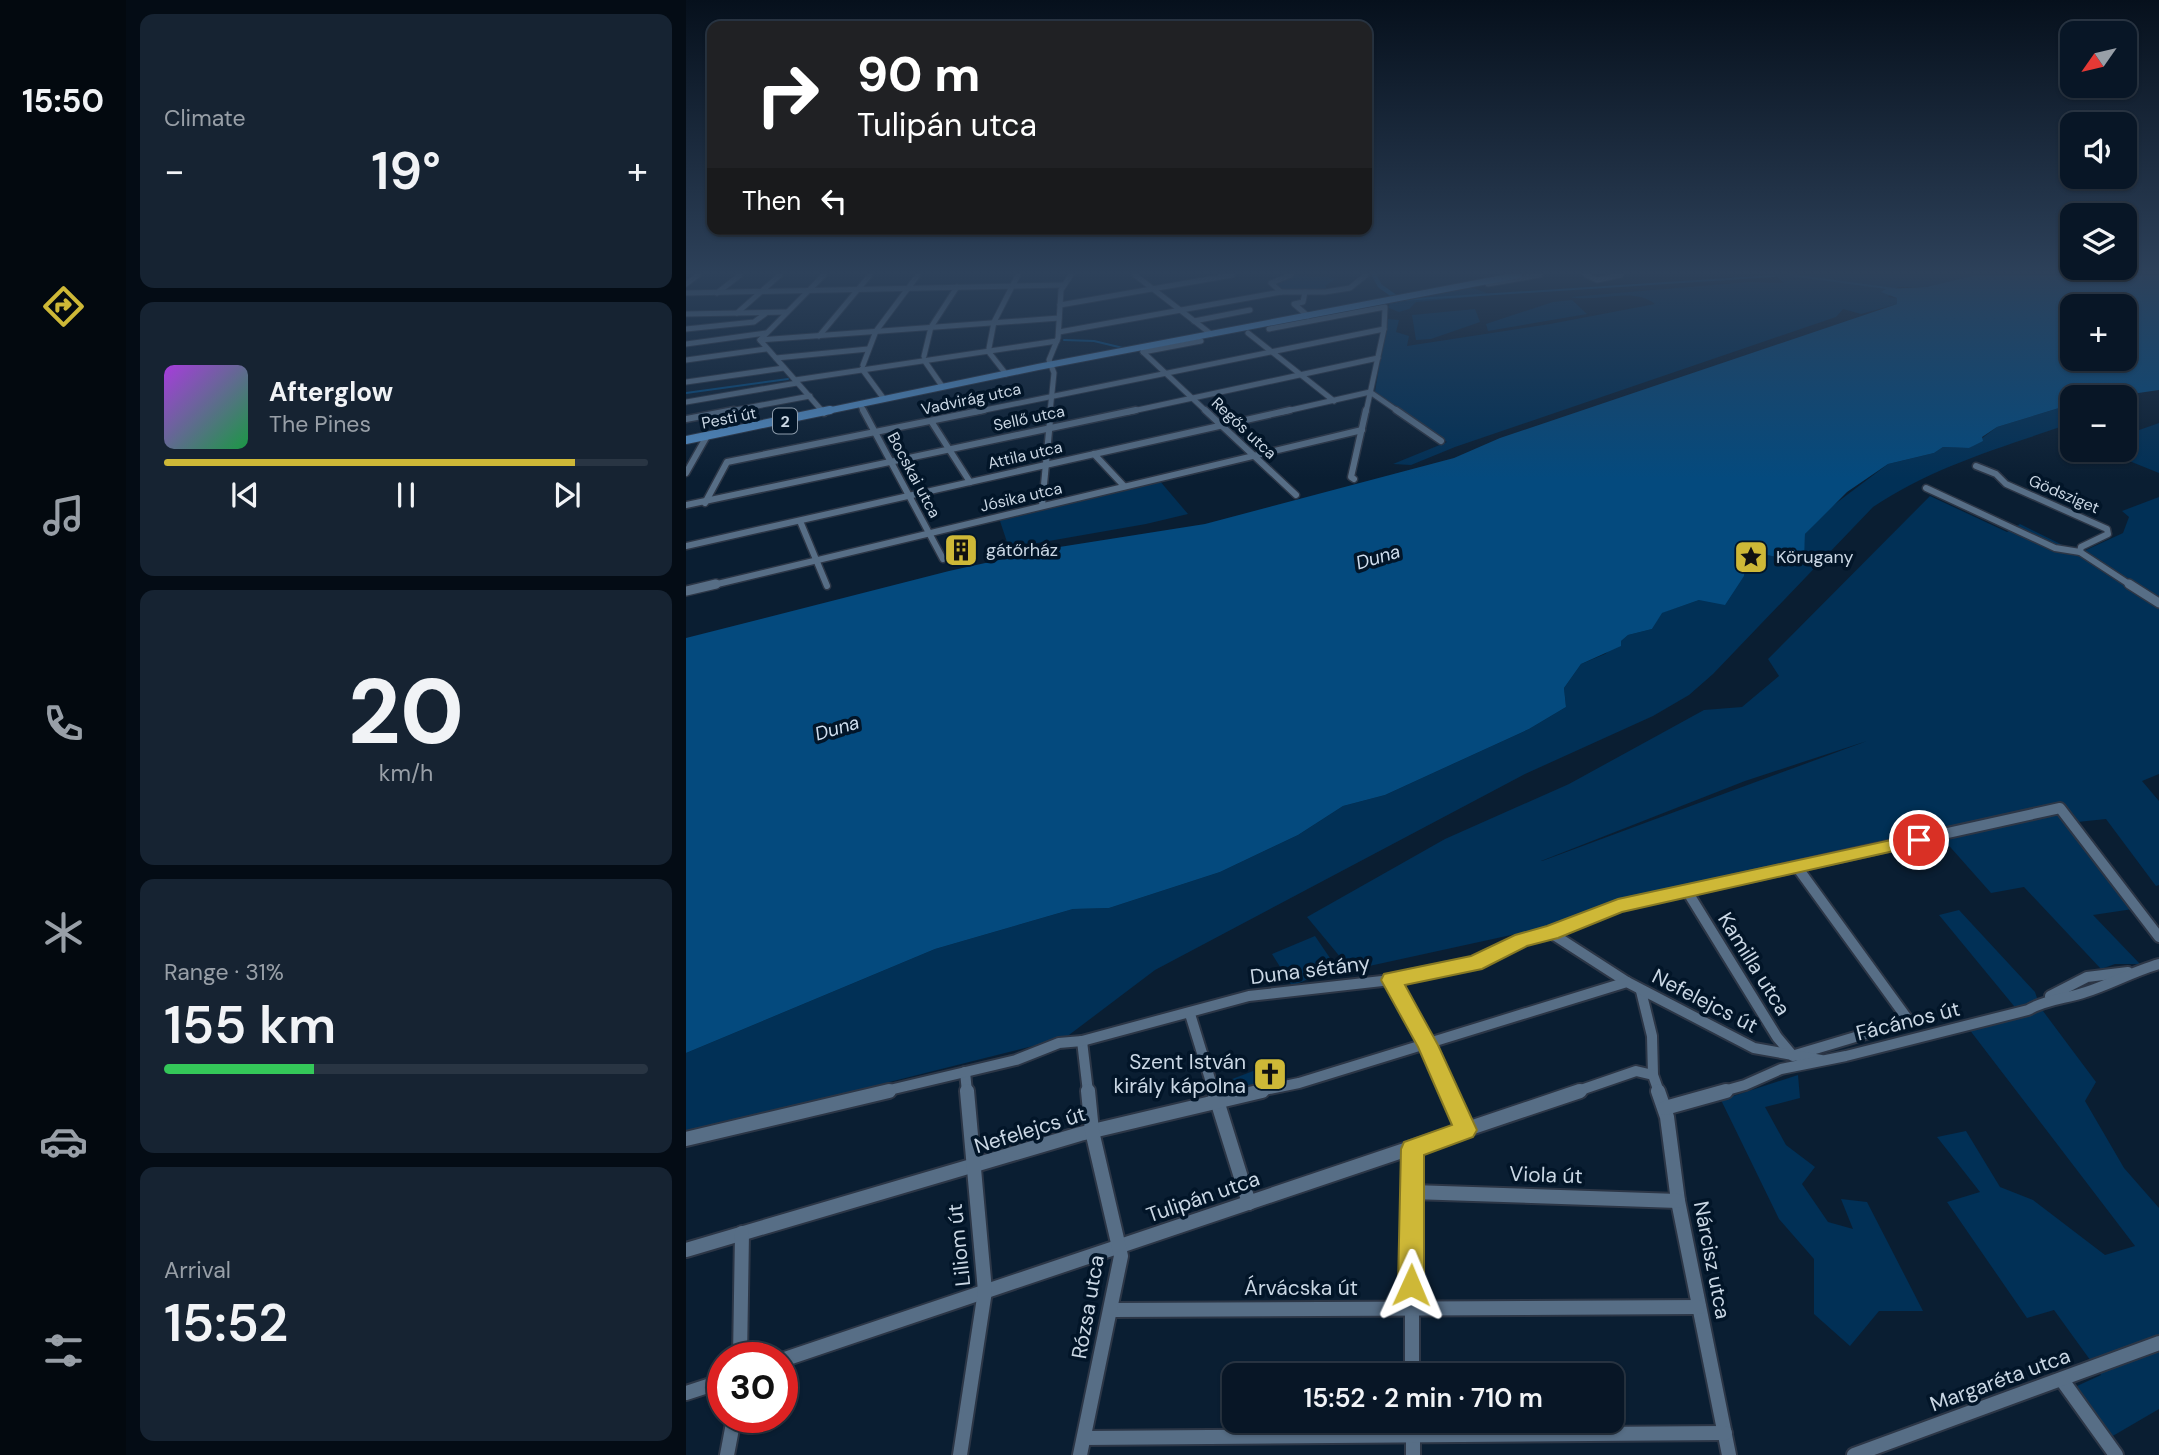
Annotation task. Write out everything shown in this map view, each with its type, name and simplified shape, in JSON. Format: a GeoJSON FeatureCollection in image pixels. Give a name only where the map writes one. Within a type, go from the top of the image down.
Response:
{"type":"FeatureCollection","features":[{"type":"Feature","properties":{"kind":"main road","name":"Pesti út"},"geometry":{"type":"LineString","coordinates":[[686,440],[942,386],[1166,343]]}},
{"type":"Feature","properties":{"kind":"street"},"geometry":{"type":"LineString","coordinates":[[762,343],[824,413]]}},
{"type":"Feature","properties":{"kind":"street"},"geometry":{"type":"LineString","coordinates":[[862,367],[871,343]]}},
{"type":"Feature","properties":{"kind":"street"},"geometry":{"type":"LineString","coordinates":[[927,343],[924,358],[942,386]]}},
{"type":"Feature","properties":{"kind":"street"},"geometry":{"type":"LineString","coordinates":[[990,343],[988,350],[1006,374]]}},
{"type":"Feature","properties":{"kind":"street"},"geometry":{"type":"LineString","coordinates":[[686,402],[862,367],[1029,343]]}},
{"type":"Feature","properties":{"kind":"street"},"geometry":{"type":"LineString","coordinates":[[1042,506],[1054,368],[1049,360],[1056,343]]}},
{"type":"Feature","properties":{"kind":"street","name":"Regős utca"},"geometry":{"type":"LineString","coordinates":[[1191,343],[1143,352],[1296,495]]}},
{"type":"Feature","properties":{"kind":"street"},"geometry":{"type":"LineString","coordinates":[[1260,343],[1334,401]]}},
{"type":"Feature","properties":{"kind":"street","name":"Vadvirág utca"},"geometry":{"type":"LineString","coordinates":[[705,503],[727,462],[1316,343]]}},
{"type":"Feature","properties":{"kind":"street"},"geometry":{"type":"LineString","coordinates":[[1354,479],[1351,477],[1381,343]]}},
{"type":"Feature","properties":{"kind":"street"},"geometry":{"type":"LineString","coordinates":[[686,360],[766,349]]}},
{"type":"Feature","properties":{"kind":"street"},"geometry":{"type":"LineString","coordinates":[[775,358],[868,349]]}},
{"type":"Feature","properties":{"kind":"street","name":"Sellő utca"},"geometry":{"type":"LineString","coordinates":[[686,505],[1378,358]]}},
{"type":"Feature","properties":{"kind":"street"},"geometry":{"type":"LineString","coordinates":[[862,367],[884,399]]}},
{"type":"Feature","properties":{"kind":"street"},"geometry":{"type":"LineString","coordinates":[[686,382],[784,368]]}},
{"type":"Feature","properties":{"kind":"street"},"geometry":{"type":"LineString","coordinates":[[1370,392],[1441,441]]}},
{"type":"Feature","properties":{"kind":"street","name":"Attila utca"},"geometry":{"type":"LineString","coordinates":[[686,546],[1370,392]]}},
{"type":"Feature","properties":{"kind":"street"},"geometry":{"type":"LineString","coordinates":[[686,419],[810,396]]}},
{"type":"Feature","properties":{"kind":"street","name":"Bocskai utca"},"geometry":{"type":"LineString","coordinates":[[860,404],[943,559]]}},
{"type":"Feature","properties":{"kind":"street"},"geometry":{"type":"LineString","coordinates":[[931,421],[970,482]]}},
{"type":"Feature","properties":{"kind":"street","name":"Jósika utca"},"geometry":{"type":"LineString","coordinates":[[686,591],[1362,430]]}},
{"type":"Feature","properties":{"kind":"street"},"geometry":{"type":"LineString","coordinates":[[686,473],[707,436]]}},
{"type":"Feature","properties":{"kind":"street"},"geometry":{"type":"LineString","coordinates":[[1094,454],[1124,486]]}},
{"type":"Feature","properties":{"kind":"street","name":"Gödsziget"},"geometry":{"type":"LineString","coordinates":[[1976,466],[1996,474],[2006,484],[2107,530],[2108,534],[2081,547],[2080,552]]}},
{"type":"Feature","properties":{"kind":"street"},"geometry":{"type":"LineString","coordinates":[[1926,488],[2055,548],[2080,552],[2159,603]]}},
{"type":"Feature","properties":{"kind":"street"},"geometry":{"type":"LineString","coordinates":[[800,521],[827,586]]}},
{"type":"Feature","properties":{"kind":"street","name":"Duna sétány"},"geometry":{"type":"LineString","coordinates":[[686,1139],[1016,1060],[1059,1043],[1082,1041],[1249,996],[1391,980],[1475,963],[1522,940],[1551,933],[1618,906],[2060,808],[2159,937]]}},
{"type":"Feature","properties":{"kind":"street"},"geometry":{"type":"LineString","coordinates":[[1781,1069],[1793,1056],[1909,1021],[1797,867]]}},
{"type":"Feature","properties":{"kind":"street","name":"Kamilla utca"},"geometry":{"type":"LineString","coordinates":[[1687,891],[1777,1037],[1793,1056]]}},
{"type":"Feature","properties":{"kind":"street"},"geometry":{"type":"LineString","coordinates":[[1551,933],[1627,982]]}},
{"type":"Feature","properties":{"kind":"street","name":"Fácános út"},"geometry":{"type":"LineString","coordinates":[[1665,1108],[1745,1084],[1781,1069],[2004,1017],[2028,1010],[2043,1001],[2086,992],[2134,971],[2159,964]]}},
{"type":"Feature","properties":{"kind":"street"},"geometry":{"type":"LineString","coordinates":[[1391,980],[1427,1045],[1465,1130]]}},
{"type":"Feature","properties":{"kind":"street","name":"Nefelejcs út"},"geometry":{"type":"LineString","coordinates":[[686,1250],[1092,1131],[1216,1100],[1299,1083],[1627,982],[1754,1048],[1821,1060]]}},
{"type":"Feature","properties":{"kind":"street","name":"Nárcisz utca"},"geometry":{"type":"LineString","coordinates":[[1641,991],[1652,1036],[1653,1074],[1665,1108],[1678,1200],[1729,1455]]}},
{"type":"Feature","properties":{"kind":"street"},"geometry":{"type":"LineString","coordinates":[[1190,1014],[1248,1203]]}},
{"type":"Feature","properties":{"kind":"street","name":"Rózsa utca"},"geometry":{"type":"LineString","coordinates":[[1080,1455],[1121,1264],[1092,1131],[1082,1041]]}},
{"type":"Feature","properties":{"kind":"street","name":"Tulipán utca"},"geometry":{"type":"LineString","coordinates":[[798,1355],[1636,1071],[1653,1074]]}},
{"type":"Feature","properties":{"kind":"street","name":"Liliom út"},"geometry":{"type":"LineString","coordinates":[[960,1455],[985,1291],[965,1072]]}},
{"type":"Feature","properties":{"kind":"street"},"geometry":{"type":"LineString","coordinates":[[1412,1149],[1412,1363]]}},
{"type":"Feature","properties":{"kind":"street","name":"Viola út"},"geometry":{"type":"LineString","coordinates":[[1412,1192],[1678,1200]]}},
{"type":"Feature","properties":{"kind":"street"},"geometry":{"type":"LineString","coordinates":[[740,1342],[742,1233]]}},
{"type":"Feature","properties":{"kind":"street","name":"Árvácska út"},"geometry":{"type":"LineString","coordinates":[[1112,1310],[1699,1307]]}},
{"type":"Feature","properties":{"kind":"street","name":"Margaréta utca"},"geometry":{"type":"LineString","coordinates":[[1854,1455],[2159,1343]]}},
{"type":"Feature","properties":{"kind":"street"},"geometry":{"type":"LineString","coordinates":[[2062,1380],[2116,1455]]}},
{"type":"Feature","properties":{"kind":"street"},"geometry":{"type":"LineString","coordinates":[[686,1393],[707,1386]]}},
{"type":"Feature","properties":{"kind":"street"},"geometry":{"type":"LineString","coordinates":[[1624,1431],[1725,1433]]}},
{"type":"Feature","properties":{"kind":"street"},"geometry":{"type":"LineString","coordinates":[[727,1455],[731,1433]]}},
{"type":"Feature","properties":{"kind":"street"},"geometry":{"type":"LineString","coordinates":[[1084,1438],[1248,1433]]}},
{"type":"Feature","properties":{"kind":"street"},"geometry":{"type":"LineString","coordinates":[[1413,1433],[1413,1455]]}},
{"type":"Feature","properties":{"kind":"shaded area"},"geometry":{"type":"Polygon","coordinates":[[[1383,343],[1408,343],[1407,346],[1427,343],[1760,343],[1455,447],[1411,465],[1393,464],[1447,442],[1375,392],[1383,343]]]}},
{"type":"Feature","properties":{"kind":"shaded area"},"geometry":{"type":"Polygon","coordinates":[[[2060,408],[2060,427],[1945,469],[1873,507],[1713,674],[1689,695],[1653,716],[1525,774],[1155,970],[1065,1038],[686,1133],[686,1053],[935,949],[1073,909],[1109,908],[1220,872],[1298,835],[1343,806],[1385,795],[1529,729],[1566,707],[1564,688],[1581,664],[1605,654],[1628,635],[1652,629],[1661,613],[1699,600],[1744,576],[1747,557],[1759,555],[1803,559],[1805,534],[1827,510],[1888,464],[1934,453],[1943,447],[1969,448],[1997,427],[2060,408]]]}},
{"type":"Feature","properties":{"kind":"shaded area"},"geometry":{"type":"Polygon","coordinates":[[[2159,423],[2159,473],[2132,462],[2137,462],[2137,431],[2159,423]]]}},
{"type":"Feature","properties":{"kind":"shaded area"},"geometry":{"type":"Polygon","coordinates":[[[1159,480],[1188,514],[1009,548],[999,518],[1159,480]]]}},
{"type":"Feature","properties":{"kind":"shaded area"},"geometry":{"type":"Polygon","coordinates":[[[1930,496],[2007,532],[2020,524],[2083,555],[2086,550],[2123,533],[2129,517],[2122,511],[2159,497],[2159,774],[2142,781],[2159,801],[2159,885],[2156,886],[2106,819],[2068,823],[2092,860],[2099,865],[2133,909],[2093,915],[2140,964],[2115,964],[2101,969],[2024,887],[1991,893],[1944,840],[1351,970],[1307,917],[1445,839],[1569,784],[1704,710],[1742,707],[1779,676],[1768,659],[1930,496]],[[1867,741],[1745,781],[1541,861],[1867,741]]]}},
{"type":"Feature","properties":{"kind":"shaded area"},"geometry":{"type":"Polygon","coordinates":[[[1959,910],[2035,992],[2040,1007],[2096,1082],[2085,1101],[2124,1168],[2159,1208],[2159,1409],[2111,1437],[2077,1386],[2101,1375],[2054,1310],[2027,1318],[1947,1202],[1980,1192],[1937,1137],[1966,1131],[2000,1187],[2033,1200],[2105,1255],[2135,1246],[1969,1029],[2023,1017],[1939,915],[1959,910]]]}},
{"type":"Feature","properties":{"kind":"shaded area"},"geometry":{"type":"Polygon","coordinates":[[[1315,936],[1336,967],[1292,986],[1272,954],[1315,936]]]}},
{"type":"Feature","properties":{"kind":"shaded area"},"geometry":{"type":"Polygon","coordinates":[[[1282,1060],[1288,1083],[1218,1098],[1214,1086],[1282,1060]]]}},
{"type":"Feature","properties":{"kind":"shaded area"},"geometry":{"type":"Polygon","coordinates":[[[1798,1075],[1800,1098],[1765,1107],[1786,1145],[1815,1167],[1802,1184],[1828,1222],[1853,1229],[1841,1199],[1867,1202],[1923,1311],[1879,1311],[1850,1346],[1814,1314],[1814,1259],[1779,1219],[1721,1100],[1798,1075]]]}},
{"type":"Feature","properties":{"kind":"water","name":"Duna"},"geometry":{"type":"Polygon","coordinates":[[[1782,343],[2060,343],[2060,371],[2137,371],[2137,343],[2159,343],[2159,390],[2137,393],[2137,385],[2060,385],[2060,408],[1997,427],[1982,437],[1983,441],[1969,448],[1943,447],[1934,453],[1888,464],[1847,492],[1805,534],[1804,559],[1759,555],[1747,557],[1744,576],[1725,605],[1699,600],[1662,613],[1652,629],[1628,635],[1621,641],[1621,646],[1581,664],[1564,688],[1566,707],[1529,729],[1385,795],[1343,806],[1298,835],[1220,872],[1109,908],[1073,909],[935,949],[686,1053],[686,638],[949,571],[1053,548],[1205,524],[1454,458],[1500,438],[1782,343]]]}},
{"type":"Feature","properties":{"kind":"waterway"},"geometry":{"type":"LineString","coordinates":[[1102,343],[1123,348]]}},
{"type":"Feature","properties":{"kind":"waterway"},"geometry":{"type":"LineString","coordinates":[[686,393],[788,379]]}},
{"type":"Feature","properties":{"kind":"place","name":"gátőrház"},"geometry":{"type":"Point","coordinates":[961,550]}},
{"type":"Feature","properties":{"kind":"place","name":"Körugany"},"geometry":{"type":"Point","coordinates":[1751,557]}},
{"type":"Feature","properties":{"kind":"place","name":"Szent István király kápolna"},"geometry":{"type":"Point","coordinates":[1270,1074]}},
{"type":"Feature","properties":{"kind":"route"},"geometry":{"type":"LineString","coordinates":[[1411,1285],[1412,1149],[1465,1130],[1427,1045],[1391,980],[1475,963],[1522,940],[1551,933],[1618,906],[1919,840]]}}]}
